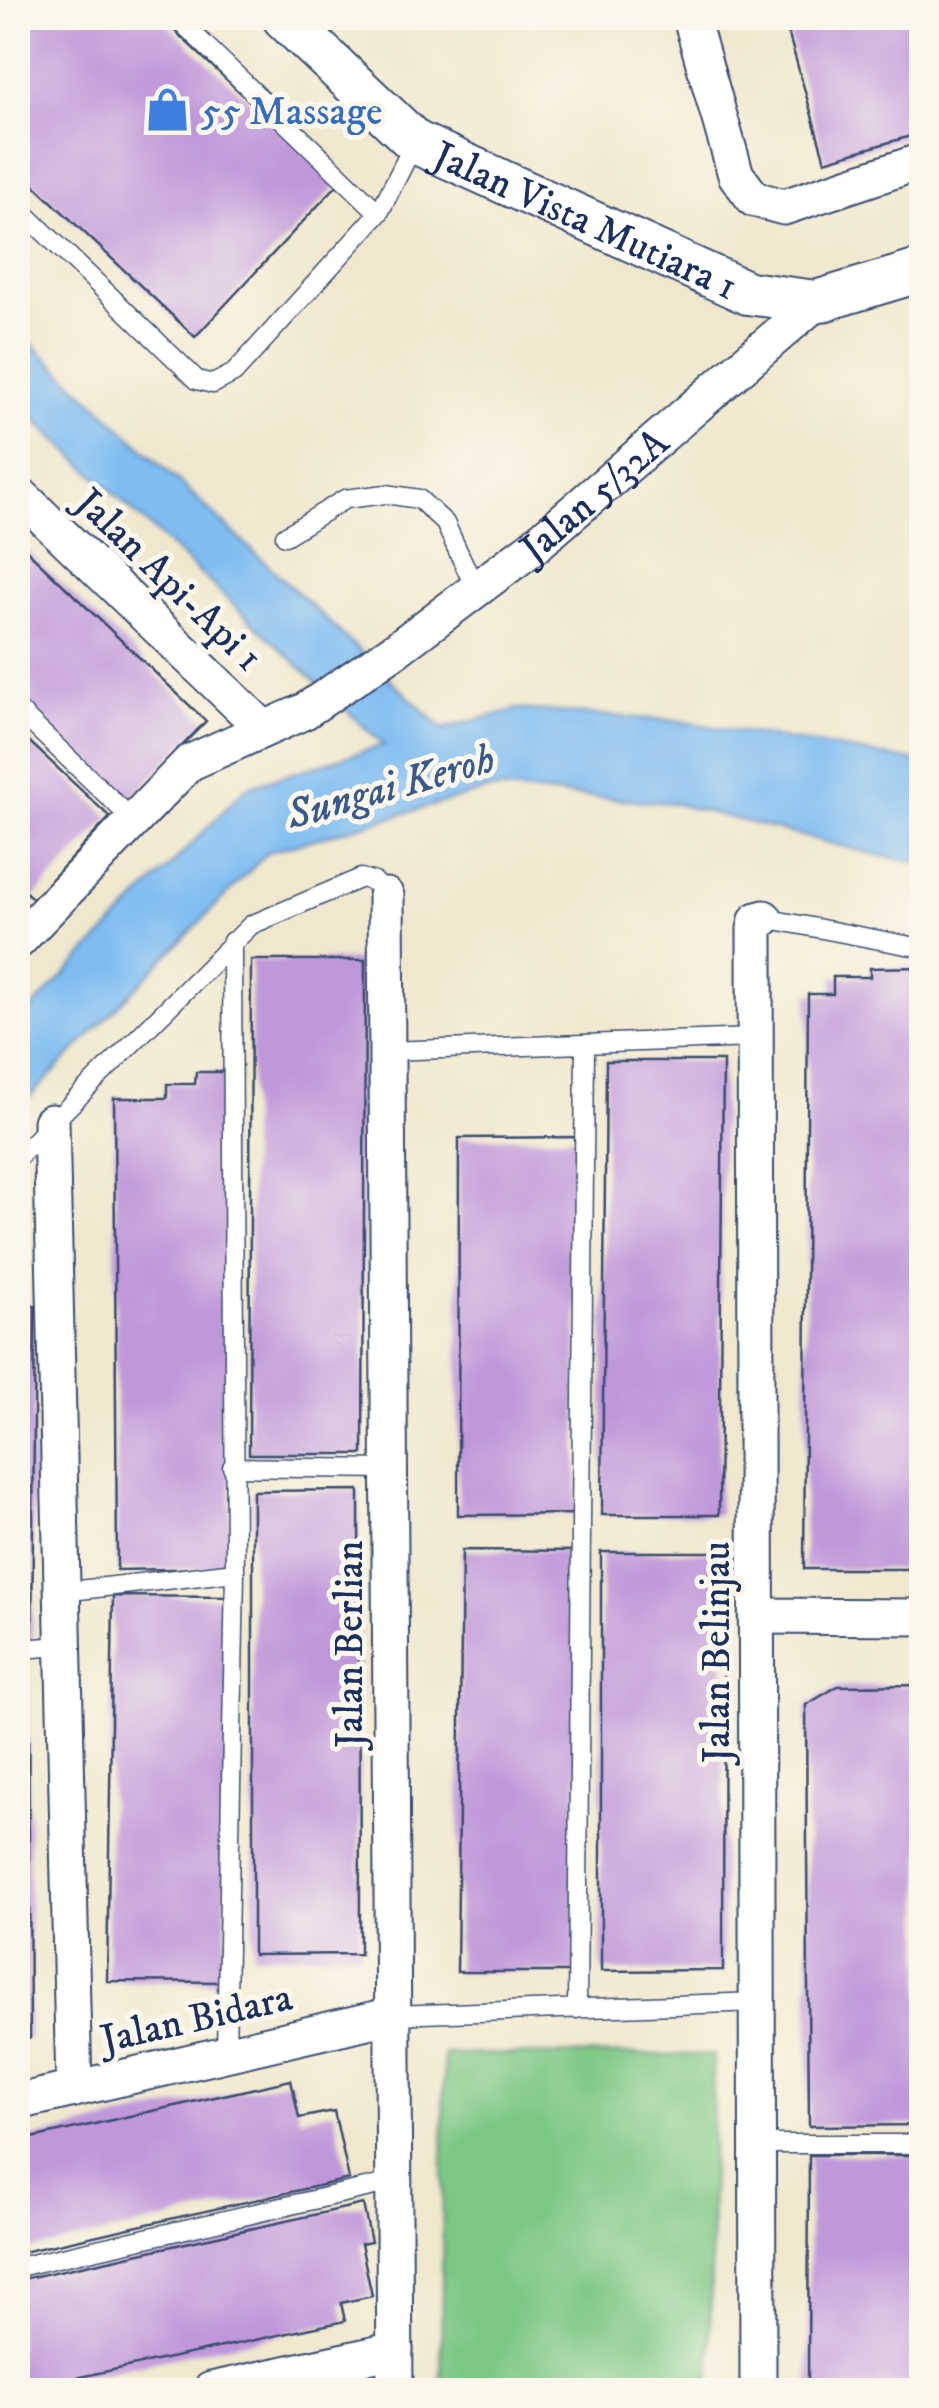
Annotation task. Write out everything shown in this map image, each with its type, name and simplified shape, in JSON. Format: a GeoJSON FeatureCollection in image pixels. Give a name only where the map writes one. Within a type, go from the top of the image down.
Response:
{"type":"FeatureCollection","features":[{"type":"Feature","properties":{"kind":"street","name":"Jalan Vista Mutiara 1"},"geometry":{"type":"LineString","coordinates":[[284,18],[415,142],[748,293],[816,302]]}},
{"type":"Feature","properties":{"kind":"street"},"geometry":{"type":"LineString","coordinates":[[691,18],[736,175],[754,199],[784,207],[922,161]]}},
{"type":"Feature","properties":{"kind":"street","name":"Jalan 5/32A"},"geometry":{"type":"LineString","coordinates":[[18,939],[189,763],[304,711],[398,648],[534,547],[816,302],[921,271]]}},
{"type":"Feature","properties":{"kind":"street","name":"Jalan Api-Api 1"},"geometry":{"type":"LineString","coordinates":[[18,493],[263,728]]}},
{"type":"Feature","properties":{"kind":"street","name":"Jalan Berlian"},"geometry":{"type":"LineString","coordinates":[[386,896],[395,2390]]}},
{"type":"Feature","properties":{"kind":"street","name":"Jalan Belinjau"},"geometry":{"type":"LineString","coordinates":[[758,2390],[755,929],[757,920],[764,918]]}},
{"type":"Feature","properties":{"kind":"street"},"geometry":{"type":"LineString","coordinates":[[51,1122],[74,2089]]}},
{"type":"Feature","properties":{"kind":"street"},"geometry":{"type":"LineString","coordinates":[[757,1616],[922,1617]]}},
{"type":"Feature","properties":{"kind":"street","name":"Jalan Bidara"},"geometry":{"type":"LineString","coordinates":[[18,2102],[393,2015]]}},
{"type":"Feature","properties":{"kind":"street"},"geometry":{"type":"LineString","coordinates":[[212,2390],[395,2350]]}},
{"type":"Feature","properties":{"kind":"lane"},"geometry":{"type":"LineString","coordinates":[[176,18],[378,212]]}},
{"type":"Feature","properties":{"kind":"lane"},"geometry":{"type":"LineString","coordinates":[[18,207],[198,380],[214,384],[234,373],[378,212],[415,142]]}},
{"type":"Feature","properties":{"kind":"lane"},"geometry":{"type":"LineString","coordinates":[[285,536],[346,499],[386,494],[419,498],[446,522],[476,590]]}},
{"type":"Feature","properties":{"kind":"lane"},"geometry":{"type":"LineString","coordinates":[[18,710],[134,820]]}},
{"type":"Feature","properties":{"kind":"lane"},"geometry":{"type":"LineString","coordinates":[[18,1157],[251,925],[361,878],[375,882],[386,896]]}},
{"type":"Feature","properties":{"kind":"lane"},"geometry":{"type":"LineString","coordinates":[[764,918],[922,948]]}},
{"type":"Feature","properties":{"kind":"lane"},"geometry":{"type":"LineString","coordinates":[[226,2054],[235,1572],[232,941]]}},
{"type":"Feature","properties":{"kind":"lane"},"geometry":{"type":"LineString","coordinates":[[386,1051],[756,1038]]}},
{"type":"Feature","properties":{"kind":"lane"},"geometry":{"type":"LineString","coordinates":[[577,2009],[585,1044]]}},
{"type":"Feature","properties":{"kind":"lane"},"geometry":{"type":"LineString","coordinates":[[232,1468],[389,1469]]}},
{"type":"Feature","properties":{"kind":"lane"},"geometry":{"type":"LineString","coordinates":[[62,1592],[235,1572]]}},
{"type":"Feature","properties":{"kind":"lane"},"geometry":{"type":"LineString","coordinates":[[18,1650],[64,1646]]}},
{"type":"Feature","properties":{"kind":"lane"},"geometry":{"type":"LineString","coordinates":[[393,2015],[759,2002]]}},
{"type":"Feature","properties":{"kind":"lane"},"geometry":{"type":"LineString","coordinates":[[758,2144],[922,2144]]}},
{"type":"Feature","properties":{"kind":"lane"},"geometry":{"type":"LineString","coordinates":[[18,2266],[392,2182]]}},
{"type":"Feature","properties":{"kind":"green space"},"geometry":{"type":"Polygon","coordinates":[[[444,2054],[713,2055],[710,2390],[441,2390],[444,2054]]]}},
{"type":"Feature","properties":{"kind":"water","name":"Sungai Keroh"},"geometry":{"type":"Polygon","coordinates":[[[18,331],[443,729],[518,709],[679,721],[921,762],[921,863],[672,803],[491,789],[268,852],[18,1109],[18,1023],[247,787],[384,745],[18,404],[18,331]]]}},
{"type":"Feature","properties":{"kind":"building"},"geometry":{"type":"Polygon","coordinates":[[[18,18],[161,18],[338,184],[195,337],[18,170],[18,18]]]}},
{"type":"Feature","properties":{"kind":"building"},"geometry":{"type":"Polygon","coordinates":[[[784,18],[921,18],[921,133],[825,161],[784,18]]]}},
{"type":"Feature","properties":{"kind":"building"},"geometry":{"type":"Polygon","coordinates":[[[18,542],[206,721],[127,803],[18,699],[18,542]]]}},
{"type":"Feature","properties":{"kind":"building"},"geometry":{"type":"Polygon","coordinates":[[[18,731],[110,817],[33,899],[18,885],[18,731]]]}},
{"type":"Feature","properties":{"kind":"building"},"geometry":{"type":"Polygon","coordinates":[[[251,960],[365,960],[363,1454],[249,1454],[251,960]]]}},
{"type":"Feature","properties":{"kind":"building"},"geometry":{"type":"Polygon","coordinates":[[[921,967],[920,1569],[804,1569],[808,994],[833,994],[833,977],[870,977],[870,968],[921,967]]]}},
{"type":"Feature","properties":{"kind":"building"},"geometry":{"type":"Polygon","coordinates":[[[606,1061],[723,1061],[719,1515],[602,1515],[606,1061]]]}},
{"type":"Feature","properties":{"kind":"building"},"geometry":{"type":"Polygon","coordinates":[[[196,1072],[228,1072],[231,1568],[117,1570],[114,1098],[167,1098],[167,1084],[195,1084],[196,1072]]]}},
{"type":"Feature","properties":{"kind":"building"},"geometry":{"type":"Polygon","coordinates":[[[577,1137],[577,1514],[458,1515],[459,1138],[577,1137]]]}},
{"type":"Feature","properties":{"kind":"building"},"geometry":{"type":"Polygon","coordinates":[[[18,1306],[35,1306],[32,1644],[18,1644],[18,1306]]]}},
{"type":"Feature","properties":{"kind":"building"},"geometry":{"type":"Polygon","coordinates":[[[359,1490],[360,1954],[253,1955],[253,1491],[359,1490]]]}},
{"type":"Feature","properties":{"kind":"building"},"geometry":{"type":"Polygon","coordinates":[[[462,1550],[580,1551],[575,1972],[457,1972],[462,1550]]]}},
{"type":"Feature","properties":{"kind":"building"},"geometry":{"type":"Polygon","coordinates":[[[601,1552],[724,1552],[723,1970],[601,1971],[601,1552]]]}},
{"type":"Feature","properties":{"kind":"building"},"geometry":{"type":"Polygon","coordinates":[[[113,1596],[231,1597],[225,1982],[107,1981],[113,1596]]]}},
{"type":"Feature","properties":{"kind":"building"},"geometry":{"type":"Polygon","coordinates":[[[28,1677],[30,2038],[18,2038],[18,1678],[28,1677]]]}},
{"type":"Feature","properties":{"kind":"building"},"geometry":{"type":"Polygon","coordinates":[[[921,1685],[921,2125],[809,2126],[806,1705],[838,1686],[921,1685]]]}},
{"type":"Feature","properties":{"kind":"building"},"geometry":{"type":"Polygon","coordinates":[[[291,2080],[299,2118],[334,2111],[349,2179],[18,2253],[18,2141],[291,2080]]]}},
{"type":"Feature","properties":{"kind":"building"},"geometry":{"type":"Polygon","coordinates":[[[809,2155],[921,2155],[921,2390],[808,2390],[809,2155]]]}},
{"type":"Feature","properties":{"kind":"building"},"geometry":{"type":"Polygon","coordinates":[[[363,2204],[371,2242],[361,2244],[372,2296],[341,2303],[345,2321],[18,2390],[18,2280],[363,2204]]]}},
{"type":"Feature","properties":{"kind":"place","name":"55 Massage"},"geometry":{"type":"Point","coordinates":[168,110]}}]}
